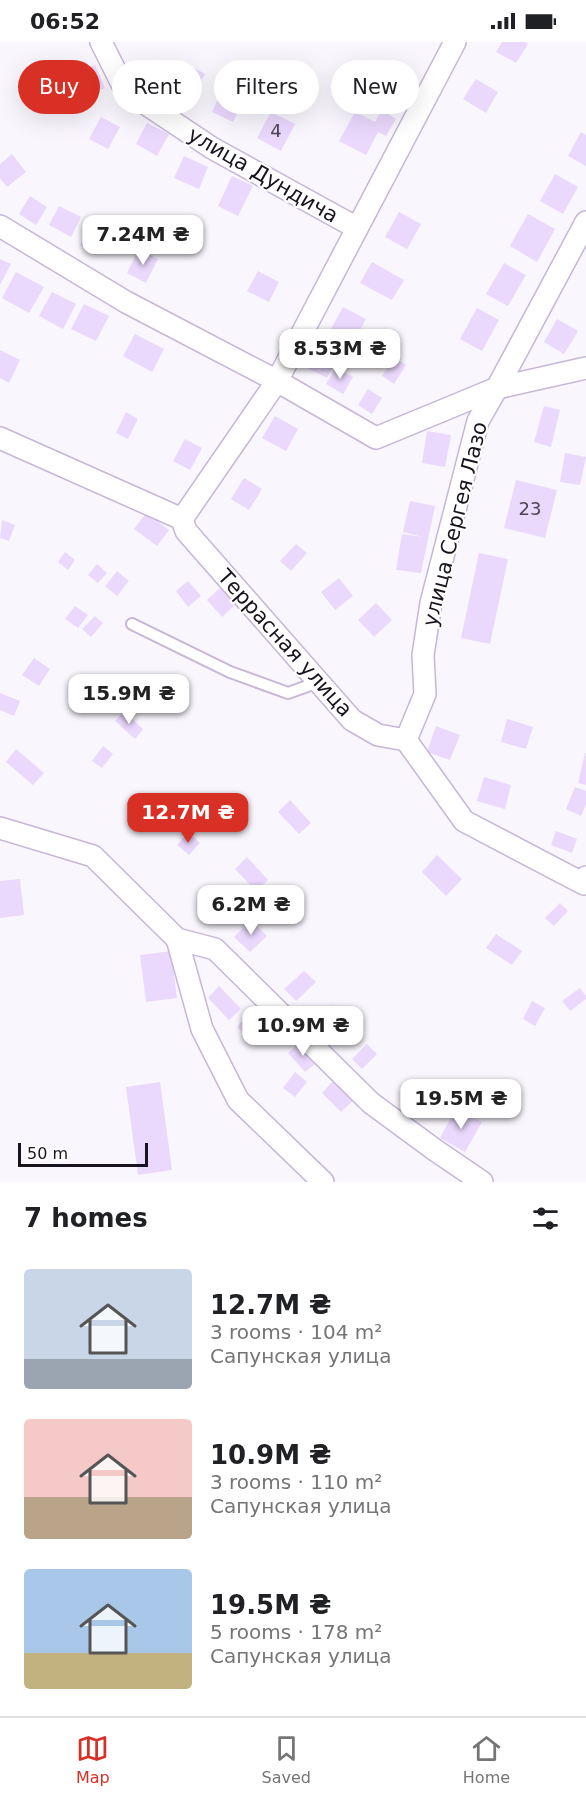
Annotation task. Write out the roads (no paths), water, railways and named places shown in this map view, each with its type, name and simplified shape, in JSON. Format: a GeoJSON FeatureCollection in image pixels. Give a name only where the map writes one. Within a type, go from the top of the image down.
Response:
{"type":"FeatureCollection","features":[{"type":"Feature","properties":{"kind":"street","name":"улица Дундича"},"geometry":{"type":"LineString","coordinates":[[101,42],[124,90],[212,148],[357,228]]}},
{"type":"Feature","properties":{"kind":"street"},"geometry":{"type":"LineString","coordinates":[[0,438],[182,519],[277,381],[455,42]]}},
{"type":"Feature","properties":{"kind":"street","name":"улица Сергея Лазо"},"geometry":{"type":"LineString","coordinates":[[406,740],[425,694],[423,655],[431,603],[478,421],[586,222]]}},
{"type":"Feature","properties":{"kind":"street"},"geometry":{"type":"LineString","coordinates":[[0,226],[126,302],[277,381],[376,438],[497,388],[586,368]]}},
{"type":"Feature","properties":{"kind":"street","name":"Террасная улица"},"geometry":{"type":"LineString","coordinates":[[182,519],[186,531],[352,720],[378,735],[406,740]]}},
{"type":"Feature","properties":{"kind":"street"},"geometry":{"type":"LineString","coordinates":[[406,740],[464,821],[585,881]]}},
{"type":"Feature","properties":{"kind":"street"},"geometry":{"type":"LineString","coordinates":[[0,828],[93,856],[177,939],[202,1029],[238,1100],[323,1182]]}},
{"type":"Feature","properties":{"kind":"street"},"geometry":{"type":"LineString","coordinates":[[177,939],[215,949],[371,1103],[482,1182]]}},
{"type":"Feature","properties":{"kind":"lane"},"geometry":{"type":"LineString","coordinates":[[132,624],[230,672],[288,693],[319,682]]}}]}
